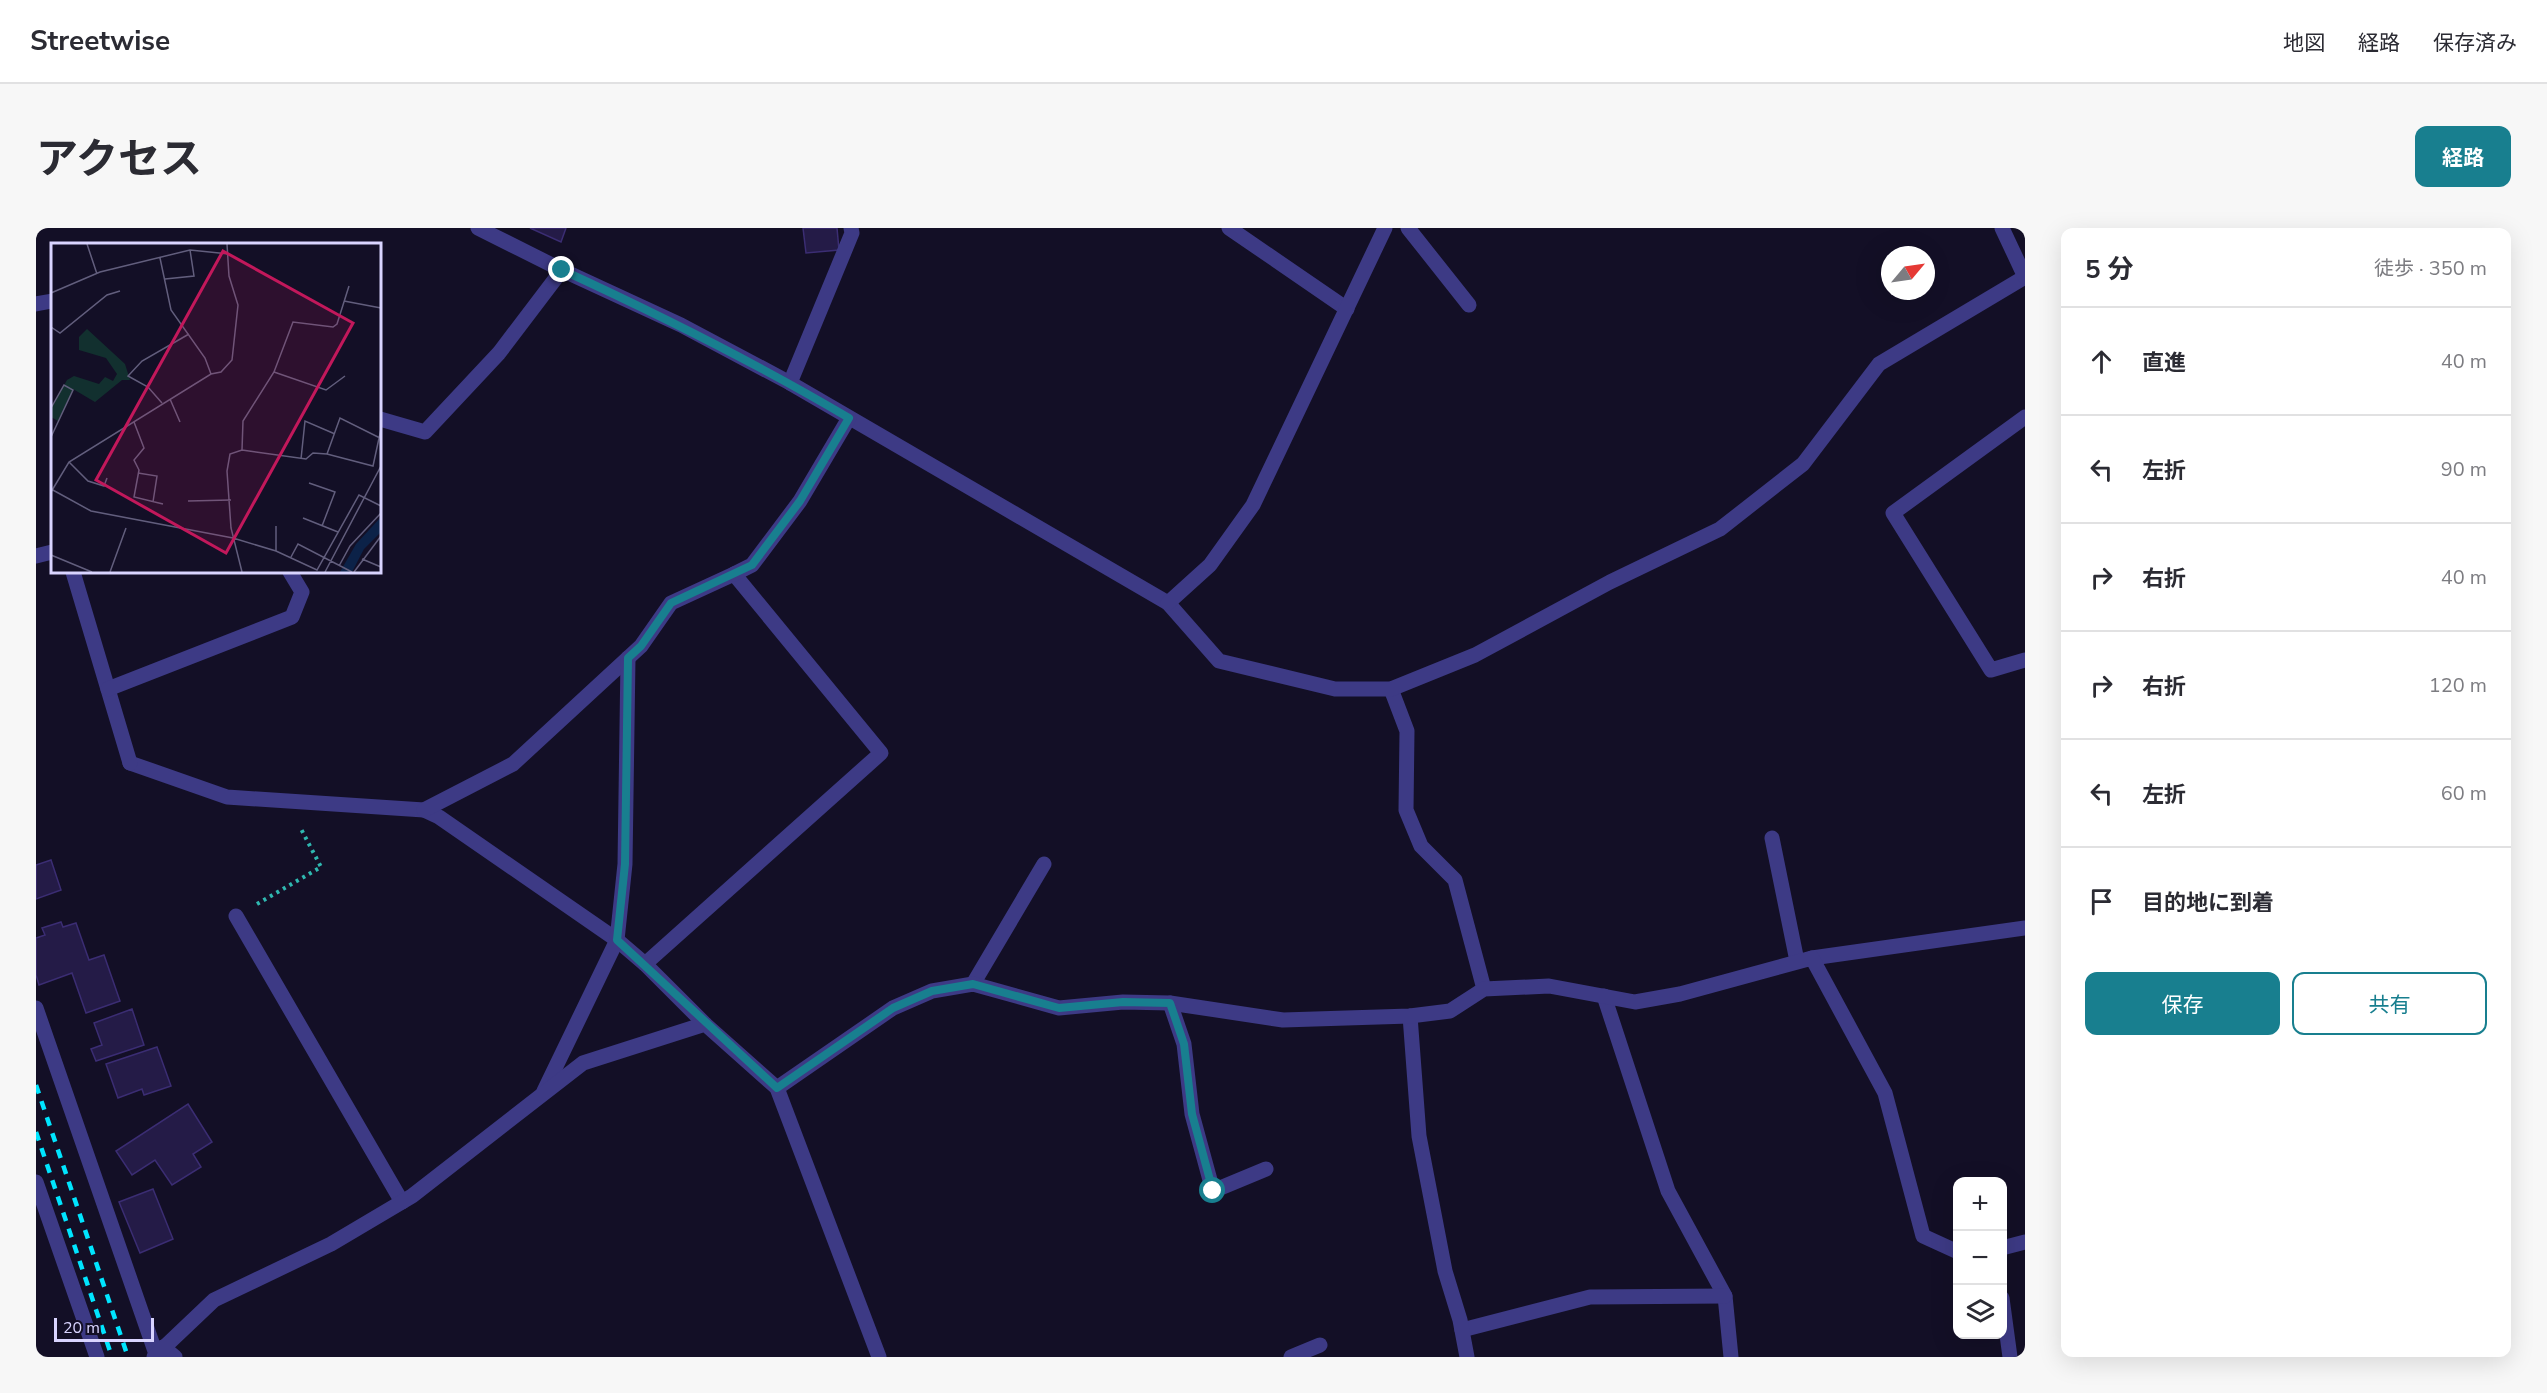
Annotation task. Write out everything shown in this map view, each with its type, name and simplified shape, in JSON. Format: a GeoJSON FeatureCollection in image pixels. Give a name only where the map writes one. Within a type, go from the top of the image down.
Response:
{"type":"FeatureCollection","features":[{"type":"Feature","properties":{"kind":"street"},"geometry":{"type":"LineString","coordinates":[[478,228],[681,325],[790,383],[1168,603],[1219,661],[1335,689],[1391,690],[1475,655],[1610,582],[1720,529],[1803,464],[1879,364],[2025,278],[2002,228]]}},
{"type":"Feature","properties":{"kind":"street"},"geometry":{"type":"LineString","coordinates":[[790,383],[852,233],[851,228]]}},
{"type":"Feature","properties":{"kind":"street"},"geometry":{"type":"LineString","coordinates":[[1229,228],[1347,309]]}},
{"type":"Feature","properties":{"kind":"street"},"geometry":{"type":"LineString","coordinates":[[1168,603],[1210,565],[1253,505],[1385,228]]}},
{"type":"Feature","properties":{"kind":"street"},"geometry":{"type":"LineString","coordinates":[[1408,228],[1469,305]]}},
{"type":"Feature","properties":{"kind":"street"},"geometry":{"type":"LineString","coordinates":[[381,419],[425,432],[499,353],[562,270]]}},
{"type":"Feature","properties":{"kind":"street"},"geometry":{"type":"LineString","coordinates":[[36,304],[51,301]]}},
{"type":"Feature","properties":{"kind":"street"},"geometry":{"type":"LineString","coordinates":[[2025,417],[1893,513],[1992,670],[2025,660]]}},
{"type":"Feature","properties":{"kind":"street"},"geometry":{"type":"LineString","coordinates":[[424,810],[513,764],[641,646],[671,603],[752,565],[800,501],[849,418]]}},
{"type":"Feature","properties":{"kind":"street"},"geometry":{"type":"LineString","coordinates":[[36,556],[51,552]]}},
{"type":"Feature","properties":{"kind":"street"},"geometry":{"type":"LineString","coordinates":[[73,573],[130,763],[227,797],[424,810],[439,817],[617,940],[645,963],[705,1024],[777,1088],[879,1357]]}},
{"type":"Feature","properties":{"kind":"street"},"geometry":{"type":"LineString","coordinates":[[108,689],[292,617],[302,592],[291,573]]}},
{"type":"Feature","properties":{"kind":"street"},"geometry":{"type":"LineString","coordinates":[[645,963],[881,753],[734,574]]}},
{"type":"Feature","properties":{"kind":"street"},"geometry":{"type":"LineString","coordinates":[[544,1091],[617,940],[625,864],[628,658]]}},
{"type":"Feature","properties":{"kind":"street"},"geometry":{"type":"LineString","coordinates":[[1391,690],[1407,730],[1406,810],[1420,846],[1455,880],[1484,989]]}},
{"type":"Feature","properties":{"kind":"street"},"geometry":{"type":"LineString","coordinates":[[1772,838],[1804,959],[1885,1093],[1923,1236],[1953,1250]]}},
{"type":"Feature","properties":{"kind":"street"},"geometry":{"type":"LineString","coordinates":[[973,984],[1044,864]]}},
{"type":"Feature","properties":{"kind":"street"},"geometry":{"type":"LineString","coordinates":[[236,916],[402,1202]]}},
{"type":"Feature","properties":{"kind":"street"},"geometry":{"type":"LineString","coordinates":[[777,1088],[893,1008],[932,991],[973,984],[1059,1008],[1123,1002],[1170,1003],[1283,1020],[1410,1016],[1450,1011],[1484,989],[1549,986],[1635,1002],[1680,994],[1804,959],[2025,928]]}},
{"type":"Feature","properties":{"kind":"street"},"geometry":{"type":"LineString","coordinates":[[1604,996],[1668,1191],[1725,1296],[1731,1357]]}},
{"type":"Feature","properties":{"kind":"street"},"geometry":{"type":"LineString","coordinates":[[1170,1003],[1184,1044],[1192,1114],[1213,1191],[1266,1168]]}},
{"type":"Feature","properties":{"kind":"street"},"geometry":{"type":"LineString","coordinates":[[36,1008],[157,1354]]}},
{"type":"Feature","properties":{"kind":"street"},"geometry":{"type":"LineString","coordinates":[[1410,1016],[1419,1136],[1445,1271],[1462,1330],[1467,1357]]}},
{"type":"Feature","properties":{"kind":"street"},"geometry":{"type":"LineString","coordinates":[[157,1354],[214,1300],[331,1244],[412,1196],[544,1091],[583,1063],[705,1024]]}},
{"type":"Feature","properties":{"kind":"street"},"geometry":{"type":"LineString","coordinates":[[36,1182],[97,1357]]}},
{"type":"Feature","properties":{"kind":"street"},"geometry":{"type":"LineString","coordinates":[[2007,1247],[2025,1242]]}},
{"type":"Feature","properties":{"kind":"street"},"geometry":{"type":"LineString","coordinates":[[1462,1330],[1590,1297],[1725,1296]]}},
{"type":"Feature","properties":{"kind":"street"},"geometry":{"type":"LineString","coordinates":[[2007,1335],[2010,1357]]}},
{"type":"Feature","properties":{"kind":"street"},"geometry":{"type":"LineString","coordinates":[[1291,1357],[1320,1345]]}},
{"type":"Feature","properties":{"kind":"street"},"geometry":{"type":"LineString","coordinates":[[157,1354],[176,1357]]}},
{"type":"Feature","properties":{"kind":"path"},"geometry":{"type":"LineString","coordinates":[[236,916],[321,867],[286,800]]}},
{"type":"Feature","properties":{"kind":"building"},"geometry":{"type":"Polygon","coordinates":[[[530,228],[566,228],[561,242],[530,228]]]}},
{"type":"Feature","properties":{"kind":"building"},"geometry":{"type":"Polygon","coordinates":[[[803,228],[837,228],[839,250],[806,253],[803,228]]]}},
{"type":"Feature","properties":{"kind":"building"},"geometry":{"type":"Polygon","coordinates":[[[51,860],[61,890],[36,899],[36,865],[51,860]]]}},
{"type":"Feature","properties":{"kind":"building"},"geometry":{"type":"Polygon","coordinates":[[[61,922],[63,927],[76,923],[89,960],[104,955],[120,1001],[86,1013],[72,973],[39,985],[36,975],[36,938],[45,935],[42,928],[61,922]]]}},
{"type":"Feature","properties":{"kind":"building"},"geometry":{"type":"Polygon","coordinates":[[[132,1009],[144,1045],[96,1061],[91,1049],[102,1045],[94,1023],[132,1009]]]}},
{"type":"Feature","properties":{"kind":"building"},"geometry":{"type":"Polygon","coordinates":[[[157,1047],[171,1086],[144,1095],[142,1089],[118,1098],[106,1064],[157,1047]]]}},
{"type":"Feature","properties":{"kind":"building"},"geometry":{"type":"Polygon","coordinates":[[[188,1104],[212,1142],[193,1154],[201,1167],[172,1185],[155,1160],[132,1175],[116,1151],[188,1104]]]}},
{"type":"Feature","properties":{"kind":"building"},"geometry":{"type":"Polygon","coordinates":[[[153,1189],[173,1239],[140,1253],[119,1202],[153,1189]]]}},
{"type":"Feature","properties":{"kind":"railway"},"geometry":{"type":"LineString","coordinates":[[36,1085],[128,1357]]}},
{"type":"Feature","properties":{"kind":"railway"},"geometry":{"type":"LineString","coordinates":[[36,1132],[112,1357]]}},
{"type":"Feature","properties":{"kind":"route"},"geometry":{"type":"LineString","coordinates":[[562,270],[681,325],[790,383],[849,418],[800,501],[752,565],[671,603],[641,646],[628,658],[625,864],[617,940],[645,963],[705,1024],[777,1088],[893,1008],[932,991],[973,984],[1059,1008],[1123,1002],[1170,1003],[1184,1044],[1192,1114],[1213,1191]]}}]}
